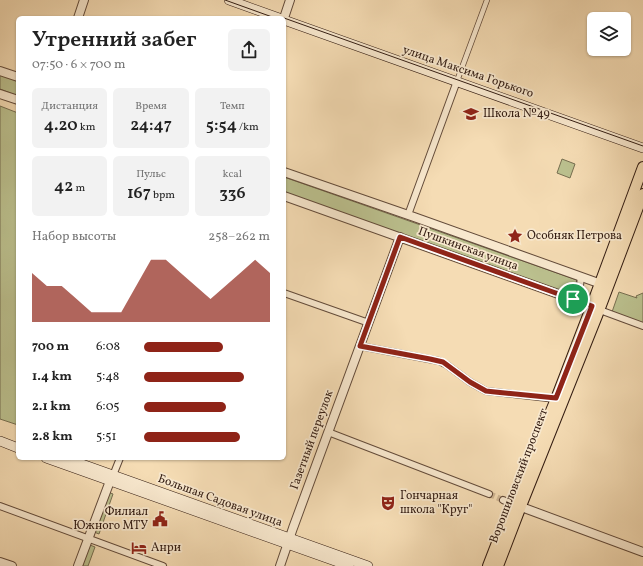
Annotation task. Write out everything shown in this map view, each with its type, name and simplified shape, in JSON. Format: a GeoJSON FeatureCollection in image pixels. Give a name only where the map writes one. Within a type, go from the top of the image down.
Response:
{"type":"FeatureCollection","features":[{"type":"Feature","properties":{"kind":"main road"},"geometry":{"type":"LineString","coordinates":[[229,0],[273,16]]}},
{"type":"Feature","properties":{"kind":"main road","name":"улица Максима Горького"},"geometry":{"type":"LineString","coordinates":[[286,20],[643,148]]}},
{"type":"Feature","properties":{"kind":"main road","name":"Ворошиловский проспект"},"geometry":{"type":"LineString","coordinates":[[604,285],[643,167]]}},
{"type":"Feature","properties":{"kind":"main road","name":"Ворошиловский проспект"},"geometry":{"type":"LineString","coordinates":[[498,566],[512,503],[643,194]]}},
{"type":"Feature","properties":{"kind":"main road","name":"Ворошиловский проспект"},"geometry":{"type":"LineString","coordinates":[[488,566],[512,503],[595,308]]}},
{"type":"Feature","properties":{"kind":"main road"},"geometry":{"type":"LineString","coordinates":[[0,435],[16,440]]}},
{"type":"Feature","properties":{"kind":"main road"},"geometry":{"type":"LineString","coordinates":[[0,442],[16,447]]}},
{"type":"Feature","properties":{"kind":"main road","name":"Большая Садовая улица"},"geometry":{"type":"LineString","coordinates":[[53,460],[112,478],[288,541],[368,566]]}},
{"type":"Feature","properties":{"kind":"main road","name":"Большая Садовая улица"},"geometry":{"type":"LineString","coordinates":[[70,460],[112,478]]}},
{"type":"Feature","properties":{"kind":"main road","name":"Большая Садовая улица"},"geometry":{"type":"LineString","coordinates":[[288,541],[349,566]]}},
{"type":"Feature","properties":{"kind":"street"},"geometry":{"type":"LineString","coordinates":[[79,16],[84,0]]}},
{"type":"Feature","properties":{"kind":"street"},"geometry":{"type":"LineString","coordinates":[[285,16],[290,0]]}},
{"type":"Feature","properties":{"kind":"street"},"geometry":{"type":"LineString","coordinates":[[408,215],[487,0]]}},
{"type":"Feature","properties":{"kind":"street"},"geometry":{"type":"LineString","coordinates":[[0,70],[16,76]]}},
{"type":"Feature","properties":{"kind":"street"},"geometry":{"type":"LineString","coordinates":[[0,94],[16,99]]}},
{"type":"Feature","properties":{"kind":"street","name":"Пушкинская улица"},"geometry":{"type":"LineString","coordinates":[[286,173],[604,285]]}},
{"type":"Feature","properties":{"kind":"street","name":"Пушкинская улица"},"geometry":{"type":"LineString","coordinates":[[286,197],[573,299],[643,326]]}},
{"type":"Feature","properties":{"kind":"street","name":"Газетный переулок"},"geometry":{"type":"LineString","coordinates":[[280,566],[400,237]]}},
{"type":"Feature","properties":{"kind":"street"},"geometry":{"type":"LineString","coordinates":[[573,299],[579,289],[581,281],[580,276]]}},
{"type":"Feature","properties":{"kind":"street"},"geometry":{"type":"LineString","coordinates":[[286,294],[369,323]]}},
{"type":"Feature","properties":{"kind":"street"},"geometry":{"type":"LineString","coordinates":[[360,346],[443,362],[470,382],[486,391],[556,398]]}},
{"type":"Feature","properties":{"kind":"street"},"geometry":{"type":"LineString","coordinates":[[328,432],[489,494]]}},
{"type":"Feature","properties":{"kind":"street"},"geometry":{"type":"LineString","coordinates":[[78,566],[119,460]]}},
{"type":"Feature","properties":{"kind":"street"},"geometry":{"type":"LineString","coordinates":[[512,503],[643,552]]}},
{"type":"Feature","properties":{"kind":"street"},"geometry":{"type":"LineString","coordinates":[[0,506],[164,566]]}},
{"type":"Feature","properties":{"kind":"street"},"geometry":{"type":"LineString","coordinates":[[0,562],[12,566]]}},
{"type":"Feature","properties":{"kind":"green space"},"geometry":{"type":"Polygon","coordinates":[[[0,75],[16,80],[16,95],[0,89],[0,75]]]}},
{"type":"Feature","properties":{"kind":"green space"},"geometry":{"type":"Polygon","coordinates":[[[0,106],[16,112],[16,424],[0,419],[0,106]]]}},
{"type":"Feature","properties":{"kind":"green space"},"geometry":{"type":"Polygon","coordinates":[[[562,159],[575,164],[570,178],[557,173],[562,159]]]}},
{"type":"Feature","properties":{"kind":"green space"},"geometry":{"type":"Polygon","coordinates":[[[286,178],[577,280],[571,295],[286,193],[286,178]]]}},
{"type":"Feature","properties":{"kind":"green space"},"geometry":{"type":"Polygon","coordinates":[[[619,292],[637,298],[636,296],[643,293],[643,323],[612,312],[619,292]]]}},
{"type":"Feature","properties":{"kind":"green space"},"geometry":{"type":"Polygon","coordinates":[[[108,492],[113,494],[99,534],[94,532],[108,492]]]}},
{"type":"Feature","properties":{"kind":"green space"},"geometry":{"type":"Polygon","coordinates":[[[90,545],[95,547],[88,566],[82,566],[90,545]]]}},
{"type":"Feature","properties":{"kind":"tunnel"},"geometry":{"type":"LineString","coordinates":[[489,494],[503,500]]}},
{"type":"Feature","properties":{"kind":"tram line"},"geometry":{"type":"LineString","coordinates":[[225,0],[269,16]]}},
{"type":"Feature","properties":{"kind":"tram line"},"geometry":{"type":"LineString","coordinates":[[286,19],[643,146]]}},
{"type":"Feature","properties":{"kind":"place","name":"Школа №49"},"geometry":{"type":"Point","coordinates":[471,114]}},
{"type":"Feature","properties":{"kind":"place","name":"Особняк Петрова"},"geometry":{"type":"Point","coordinates":[515,236]}},
{"type":"Feature","properties":{"kind":"place","name":"Гончарная школа \"Круг\""},"geometry":{"type":"Point","coordinates":[388,503]}},
{"type":"Feature","properties":{"kind":"place","name":"Филиал Южного МТУ"},"geometry":{"type":"Point","coordinates":[160,519]}},
{"type":"Feature","properties":{"kind":"place","name":"Анри"},"geometry":{"type":"Point","coordinates":[139,548]}},
{"type":"Feature","properties":{"kind":"route"},"geometry":{"type":"LineString","coordinates":[[400,237],[573,299],[592,306],[556,398],[486,391],[470,382],[443,362],[360,346],[400,237]]}}]}
